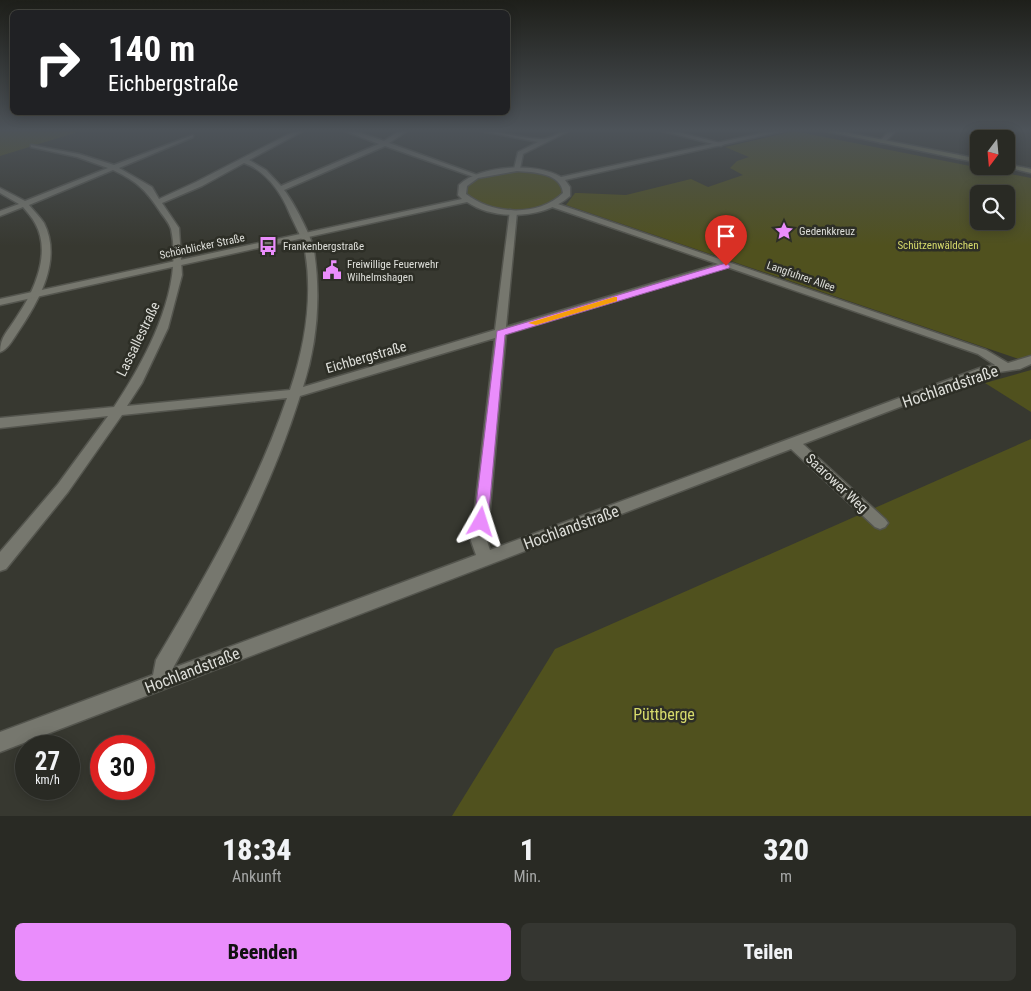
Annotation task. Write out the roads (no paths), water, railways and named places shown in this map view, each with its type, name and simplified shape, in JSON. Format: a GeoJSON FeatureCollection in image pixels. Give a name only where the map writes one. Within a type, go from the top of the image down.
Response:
{"type":"FeatureCollection","features":[{"type":"Feature","properties":{"kind":"main road"},"geometry":{"type":"LineString","coordinates":[[1018,169],[1031,172]]}},
{"type":"Feature","properties":{"kind":"street"},"geometry":{"type":"LineString","coordinates":[[0,214],[111,169]]}},
{"type":"Feature","properties":{"kind":"street","name":"Lassallestraße"},"geometry":{"type":"LineString","coordinates":[[0,564],[76,473],[118,411],[147,359],[168,314],[179,277],[180,262],[177,235],[161,201],[140,182],[116,169]]}},
{"type":"Feature","properties":{"kind":"street"},"geometry":{"type":"LineString","coordinates":[[161,201],[227,169]]}},
{"type":"Feature","properties":{"kind":"street"},"geometry":{"type":"LineString","coordinates":[[162,681],[163,667],[260,491],[297,393],[309,344],[313,301],[312,264],[306,235],[297,214],[280,189],[258,169]]}},
{"type":"Feature","properties":{"kind":"street"},"geometry":{"type":"LineString","coordinates":[[280,189],[326,169]]}},
{"type":"Feature","properties":{"kind":"street"},"geometry":{"type":"LineString","coordinates":[[456,169],[476,176]]}},
{"type":"Feature","properties":{"kind":"street"},"geometry":{"type":"LineString","coordinates":[[517,169],[476,176],[467,181],[461,190],[466,200],[489,209],[513,212],[536,210],[555,205],[567,194],[565,184],[560,179],[544,173],[518,169]]}},
{"type":"Feature","properties":{"kind":"street"},"geometry":{"type":"LineString","coordinates":[[560,179],[606,169]]}},
{"type":"Feature","properties":{"kind":"street"},"geometry":{"type":"LineString","coordinates":[[0,190],[24,204],[37,219],[45,240],[45,265],[36,294],[20,323],[0,349]]}},
{"type":"Feature","properties":{"kind":"street","name":"Schönblicker Straße"},"geometry":{"type":"LineString","coordinates":[[0,302],[466,200]]}},
{"type":"Feature","properties":{"kind":"street","name":"Langfuhrer Allee"},"geometry":{"type":"LineString","coordinates":[[555,205],[982,352],[1006,367]]}},
{"type":"Feature","properties":{"kind":"street"},"geometry":{"type":"LineString","coordinates":[[485,558],[479,540],[513,212]]}},
{"type":"Feature","properties":{"kind":"street","name":"Eichbergstraße"},"geometry":{"type":"LineString","coordinates":[[0,423],[297,393],[729,264]]}},
{"type":"Feature","properties":{"kind":"street","name":"Hochlandstraße"},"geometry":{"type":"LineString","coordinates":[[0,742],[485,558],[984,372],[1020,366],[1031,360]]}},
{"type":"Feature","properties":{"kind":"street","name":"Saarower Weg"},"geometry":{"type":"LineString","coordinates":[[793,443],[880,522]]}},
{"type":"Feature","properties":{"kind":"place","name":"Gedenkkreuz"},"geometry":{"type":"Point","coordinates":[784,231]}},
{"type":"Feature","properties":{"kind":"place","name":"Frankenbergstraße"},"geometry":{"type":"Point","coordinates":[268,246]}},
{"type":"Feature","properties":{"kind":"place","name":"Freiwillige Feuerwehr Wilhelmshagen"},"geometry":{"type":"Point","coordinates":[332,270]}},
{"type":"Feature","properties":{"kind":"park label","name":"Schützenwäldchen"},"geometry":{"type":"Point","coordinates":[938,245]}},
{"type":"Feature","properties":{"kind":"park label","name":"Püttberge"},"geometry":{"type":"Point","coordinates":[664,714]}}]}
